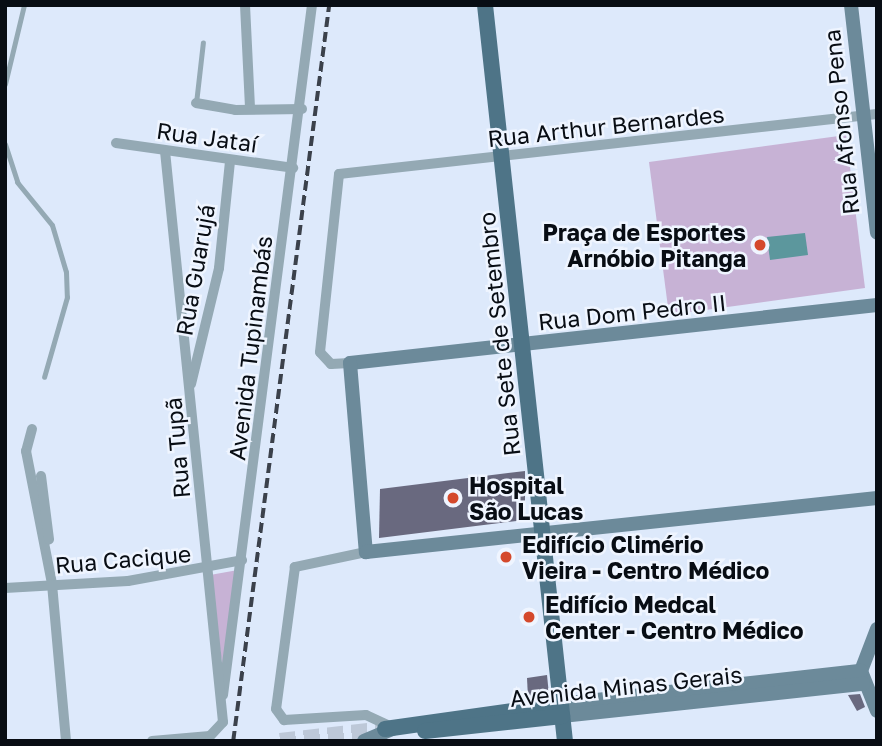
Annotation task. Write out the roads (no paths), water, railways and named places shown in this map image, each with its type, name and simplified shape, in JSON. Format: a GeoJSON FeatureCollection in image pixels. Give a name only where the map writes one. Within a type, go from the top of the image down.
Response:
{"type":"FeatureCollection","features":[{"type":"Feature","properties":{"kind":"main road","name":"Rua Sete de Setembro"},"geometry":{"type":"LineString","coordinates":[[485,5],[545,533],[565,741]]}},
{"type":"Feature","properties":{"kind":"main road","name":"Avenida Minas Gerais"},"geometry":{"type":"LineString","coordinates":[[390,728],[561,710]]}},
{"type":"Feature","properties":{"kind":"street"},"geometry":{"type":"LineString","coordinates":[[245,5],[250,106]]}},
{"type":"Feature","properties":{"kind":"street","name":"Avenida Tupinambás"},"geometry":{"type":"LineString","coordinates":[[223,695],[302,108],[312,5]]}},
{"type":"Feature","properties":{"kind":"street","name":"Rua Afonso Pena"},"geometry":{"type":"LineString","coordinates":[[851,5],[870,115],[877,233]]}},
{"type":"Feature","properties":{"kind":"street"},"geometry":{"type":"LineString","coordinates":[[196,103],[302,108]]}},
{"type":"Feature","properties":{"kind":"street","name":"Rua Arthur Bernardes"},"geometry":{"type":"LineString","coordinates":[[350,363],[331,364],[320,352],[339,174],[502,155],[607,149],[870,115]]}},
{"type":"Feature","properties":{"kind":"street","name":"Rua Jataí"},"geometry":{"type":"LineString","coordinates":[[116,143],[293,168]]}},
{"type":"Feature","properties":{"kind":"street","name":"Rua Tupã"},"geometry":{"type":"LineString","coordinates":[[152,741],[211,736],[222,725],[223,695],[206,571],[191,384],[180,344],[164,151]]}},
{"type":"Feature","properties":{"kind":"street","name":"Rua Guarujá"},"geometry":{"type":"LineString","coordinates":[[191,384],[219,268],[230,161]]}},
{"type":"Feature","properties":{"kind":"street","name":"Rua Dom Pedro II"},"geometry":{"type":"LineString","coordinates":[[350,363],[523,347],[877,305]]}},
{"type":"Feature","properties":{"kind":"street"},"geometry":{"type":"LineString","coordinates":[[350,363],[366,552],[877,498]]}},
{"type":"Feature","properties":{"kind":"street"},"geometry":{"type":"LineString","coordinates":[[32,429],[26,452],[52,584],[66,741]]}},
{"type":"Feature","properties":{"kind":"street"},"geometry":{"type":"LineString","coordinates":[[41,476],[49,571]]}},
{"type":"Feature","properties":{"kind":"street","name":"Avenida Minas Gerais"},"geometry":{"type":"LineString","coordinates":[[366,552],[299,563],[292,576],[275,702],[279,716],[288,720],[366,715],[390,728]]}},
{"type":"Feature","properties":{"kind":"street","name":"Rua Cacique"},"geometry":{"type":"LineString","coordinates":[[5,588],[206,571],[242,560]]}},
{"type":"Feature","properties":{"kind":"street"},"geometry":{"type":"LineString","coordinates":[[877,629],[862,678],[877,711]]}},
{"type":"Feature","properties":{"kind":"street","name":"Avenida Minas Gerais"},"geometry":{"type":"LineString","coordinates":[[561,710],[862,678]]}},
{"type":"Feature","properties":{"kind":"street","name":"Avenida Minas Gerais"},"geometry":{"type":"LineString","coordinates":[[364,741],[390,728]]}},
{"type":"Feature","properties":{"kind":"lane"},"geometry":{"type":"LineString","coordinates":[[5,84],[24,5]]}},
{"type":"Feature","properties":{"kind":"lane"},"geometry":{"type":"LineString","coordinates":[[196,103],[203,42]]}},
{"type":"Feature","properties":{"kind":"lane"},"geometry":{"type":"LineString","coordinates":[[5,144],[18,182],[52,225],[66,272],[66,297],[44,377]]}},
{"type":"Feature","properties":{"kind":"tunnel"},"geometry":{"type":"LineString","coordinates":[[280,741],[385,729]]}},
{"type":"Feature","properties":{"kind":"railway"},"geometry":{"type":"LineString","coordinates":[[233,741],[329,5]]}},
{"type":"Feature","properties":{"kind":"place","name":"Praça de Esportes Arnóbio Pitanga"},"geometry":{"type":"Point","coordinates":[760,245]}},
{"type":"Feature","properties":{"kind":"place","name":"Hospital São Lucas"},"geometry":{"type":"Point","coordinates":[453,498]}},
{"type":"Feature","properties":{"kind":"place","name":"Edifício Climério Vieira - Centro Médico"},"geometry":{"type":"Point","coordinates":[506,557]}},
{"type":"Feature","properties":{"kind":"place","name":"Edifício Medcal Center - Centro Médico"},"geometry":{"type":"Point","coordinates":[529,617]}}]}
